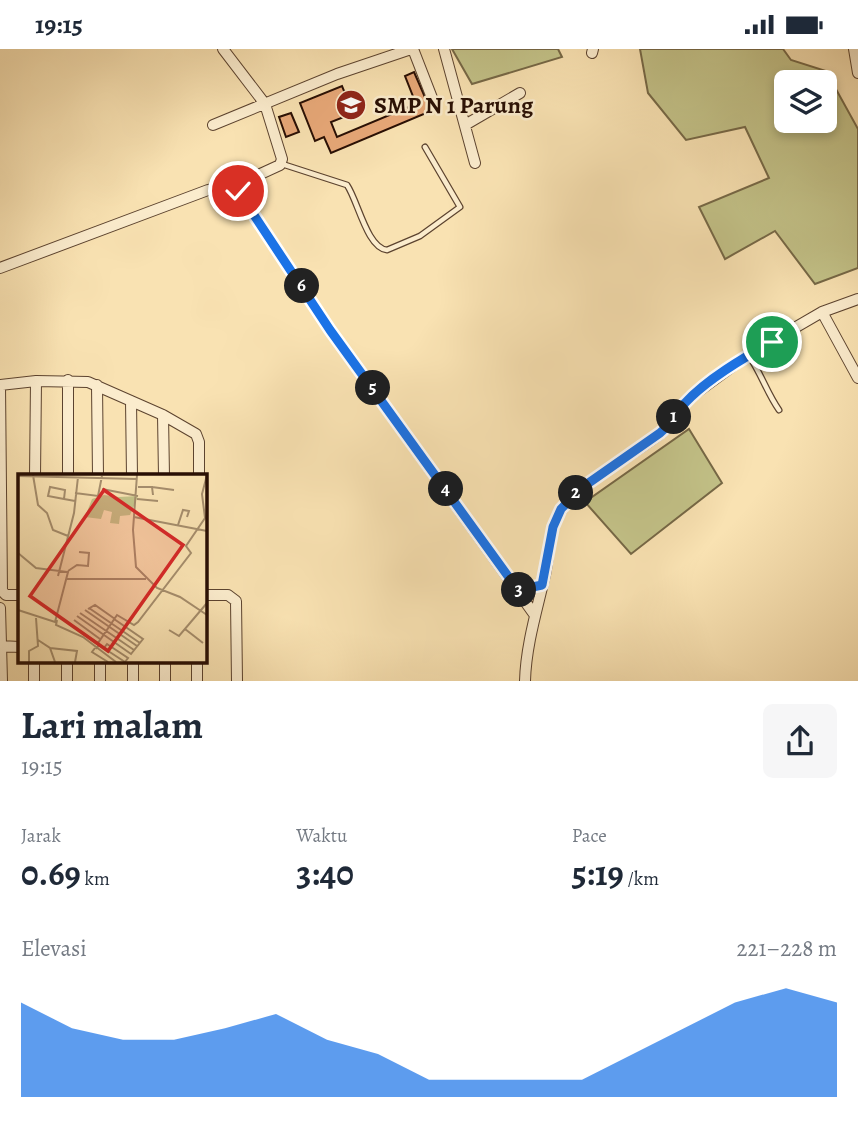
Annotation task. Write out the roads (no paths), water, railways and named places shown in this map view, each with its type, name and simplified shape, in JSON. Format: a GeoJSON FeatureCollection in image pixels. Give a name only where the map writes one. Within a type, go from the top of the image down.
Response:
{"type":"FeatureCollection","features":[{"type":"Feature","properties":{"kind":"street"},"geometry":{"type":"LineString","coordinates":[[0,268],[208,190],[234,185],[282,163],[265,104],[223,49]]}},
{"type":"Feature","properties":{"kind":"street"},"geometry":{"type":"LineString","coordinates":[[213,125],[358,66],[412,49],[434,103]]}},
{"type":"Feature","properties":{"kind":"street"},"geometry":{"type":"LineString","coordinates":[[444,49],[475,163]]}},
{"type":"Feature","properties":{"kind":"street"},"geometry":{"type":"LineString","coordinates":[[853,49],[858,73]]}},
{"type":"Feature","properties":{"kind":"street"},"geometry":{"type":"LineString","coordinates":[[465,125],[520,93]]}},
{"type":"Feature","properties":{"kind":"street"},"geometry":{"type":"LineString","coordinates":[[234,185],[330,330],[534,614]]}},
{"type":"Feature","properties":{"kind":"street"},"geometry":{"type":"LineString","coordinates":[[525,681],[534,614],[553,527],[557,515],[566,504],[580,489],[660,433],[692,396],[748,355],[822,312],[858,299]]}},
{"type":"Feature","properties":{"kind":"street"},"geometry":{"type":"LineString","coordinates":[[822,312],[858,378]]}},
{"type":"Feature","properties":{"kind":"street"},"geometry":{"type":"LineString","coordinates":[[68,380],[68,474]]}},
{"type":"Feature","properties":{"kind":"street"},"geometry":{"type":"LineString","coordinates":[[18,595],[4,594],[0,385],[68,380],[97,385],[193,431],[198,438],[199,474]]}},
{"type":"Feature","properties":{"kind":"street"},"geometry":{"type":"LineString","coordinates":[[35,474],[36,381]]}},
{"type":"Feature","properties":{"kind":"street"},"geometry":{"type":"LineString","coordinates":[[97,385],[98,474]]}},
{"type":"Feature","properties":{"kind":"street"},"geometry":{"type":"LineString","coordinates":[[131,401],[132,474]]}},
{"type":"Feature","properties":{"kind":"street"},"geometry":{"type":"LineString","coordinates":[[163,415],[164,474]]}},
{"type":"Feature","properties":{"kind":"street"},"geometry":{"type":"LineString","coordinates":[[518,590],[542,585]]}},
{"type":"Feature","properties":{"kind":"street"},"geometry":{"type":"LineString","coordinates":[[206,595],[229,595],[236,601],[237,681]]}},
{"type":"Feature","properties":{"kind":"street"},"geometry":{"type":"LineString","coordinates":[[0,608],[2,681]]}},
{"type":"Feature","properties":{"kind":"street"},"geometry":{"type":"LineString","coordinates":[[34,663],[34,681]]}},
{"type":"Feature","properties":{"kind":"street"},"geometry":{"type":"LineString","coordinates":[[67,663],[67,681]]}},
{"type":"Feature","properties":{"kind":"street"},"geometry":{"type":"LineString","coordinates":[[100,663],[100,681]]}},
{"type":"Feature","properties":{"kind":"street"},"geometry":{"type":"LineString","coordinates":[[134,663],[134,681]]}},
{"type":"Feature","properties":{"kind":"street"},"geometry":{"type":"LineString","coordinates":[[165,663],[165,681]]}},
{"type":"Feature","properties":{"kind":"street"},"geometry":{"type":"LineString","coordinates":[[197,663],[197,681]]}},
{"type":"Feature","properties":{"kind":"lane"},"geometry":{"type":"LineString","coordinates":[[282,163],[347,185],[373,241],[381,249],[387,250],[420,236],[460,207],[425,146]]}},
{"type":"Feature","properties":{"kind":"lane"},"geometry":{"type":"LineString","coordinates":[[748,355],[760,372],[766,390],[779,410]]}},
{"type":"Feature","properties":{"kind":"place","name":"SMP N 1 Parung"},"geometry":{"type":"Point","coordinates":[351,105]}}]}
